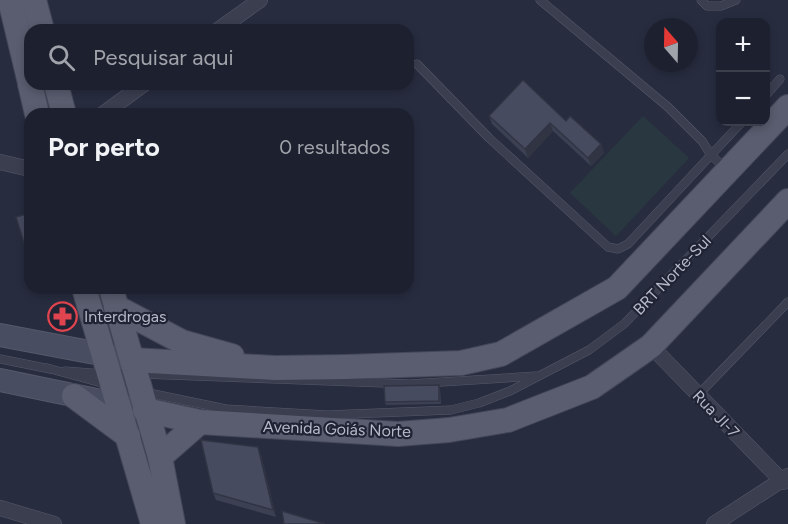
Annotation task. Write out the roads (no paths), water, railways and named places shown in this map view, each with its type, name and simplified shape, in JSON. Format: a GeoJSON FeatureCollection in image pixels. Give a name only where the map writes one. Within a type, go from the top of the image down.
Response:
{"type":"FeatureCollection","features":[{"type":"Feature","properties":{"kind":"main road"},"geometry":{"type":"LineString","coordinates":[[10,0],[24,59]]}},
{"type":"Feature","properties":{"kind":"main road"},"geometry":{"type":"LineString","coordinates":[[34,0],[40,24]]}},
{"type":"Feature","properties":{"kind":"main road"},"geometry":{"type":"LineString","coordinates":[[32,90],[36,108]]}},
{"type":"Feature","properties":{"kind":"main road"},"geometry":{"type":"LineString","coordinates":[[58,90],[62,108]]}},
{"type":"Feature","properties":{"kind":"main road"},"geometry":{"type":"LineString","coordinates":[[74,396],[125,382],[275,368],[461,363],[501,354],[617,288],[719,163],[788,107]]}},
{"type":"Feature","properties":{"kind":"main road","name":"Avenida Goiás Norte"},"geometry":{"type":"LineString","coordinates":[[125,382],[200,422],[398,434],[449,430],[508,420],[592,387],[651,346],[788,201]]}},
{"type":"Feature","properties":{"kind":"main road"},"geometry":{"type":"LineString","coordinates":[[87,294],[160,457],[173,524]]}},
{"type":"Feature","properties":{"kind":"main road"},"geometry":{"type":"LineString","coordinates":[[114,298],[182,342],[275,368]]}},
{"type":"Feature","properties":{"kind":"main road"},"geometry":{"type":"LineString","coordinates":[[114,298],[125,382],[128,436],[153,524]]}},
{"type":"Feature","properties":{"kind":"main road"},"geometry":{"type":"LineString","coordinates":[[0,335],[125,382]]}},
{"type":"Feature","properties":{"kind":"main road"},"geometry":{"type":"LineString","coordinates":[[0,381],[74,396],[128,436]]}},
{"type":"Feature","properties":{"kind":"main road"},"geometry":{"type":"LineString","coordinates":[[160,457],[200,422]]}},
{"type":"Feature","properties":{"kind":"street"},"geometry":{"type":"LineString","coordinates":[[224,24],[243,5],[260,0]]}},
{"type":"Feature","properties":{"kind":"street"},"geometry":{"type":"LineString","coordinates":[[111,108],[136,90]]}},
{"type":"Feature","properties":{"kind":"street"},"geometry":{"type":"LineString","coordinates":[[0,162],[24,168]]}},
{"type":"Feature","properties":{"kind":"street","name":"Rua JI-7"},"geometry":{"type":"LineString","coordinates":[[651,346],[785,479]]}},
{"type":"Feature","properties":{"kind":"street"},"geometry":{"type":"LineString","coordinates":[[714,524],[785,479]]}},
{"type":"Feature","properties":{"kind":"street"},"geometry":{"type":"LineString","coordinates":[[5,514],[54,524]]}},
{"type":"Feature","properties":{"kind":"lane"},"geometry":{"type":"LineString","coordinates":[[540,0],[668,107],[702,141],[719,163]]}},
{"type":"Feature","properties":{"kind":"lane"},"geometry":{"type":"LineString","coordinates":[[701,0],[707,6],[722,6],[736,0]]}},
{"type":"Feature","properties":{"kind":"lane"},"geometry":{"type":"LineString","coordinates":[[417,64],[489,138],[608,247],[618,249],[628,244],[719,163],[740,126]]}},
{"type":"Feature","properties":{"kind":"lane"},"geometry":{"type":"LineString","coordinates":[[770,90],[780,79]]}},
{"type":"Feature","properties":{"kind":"lane","name":"BRT Norte-Sul"},"geometry":{"type":"LineString","coordinates":[[125,382],[226,409],[327,415],[451,410],[480,403],[589,350],[624,324],[788,154]]}},
{"type":"Feature","properties":{"kind":"lane"},"geometry":{"type":"LineString","coordinates":[[698,395],[788,302]]}},
{"type":"Feature","properties":{"kind":"lane"},"geometry":{"type":"LineString","coordinates":[[0,359],[125,382],[410,384],[540,375]]}},
{"type":"Feature","properties":{"kind":"lane"},"geometry":{"type":"LineString","coordinates":[[47,368],[125,382]]}},
{"type":"Feature","properties":{"kind":"place","name":"Interdrogas"},"geometry":{"type":"Point","coordinates":[63,316]}}]}
